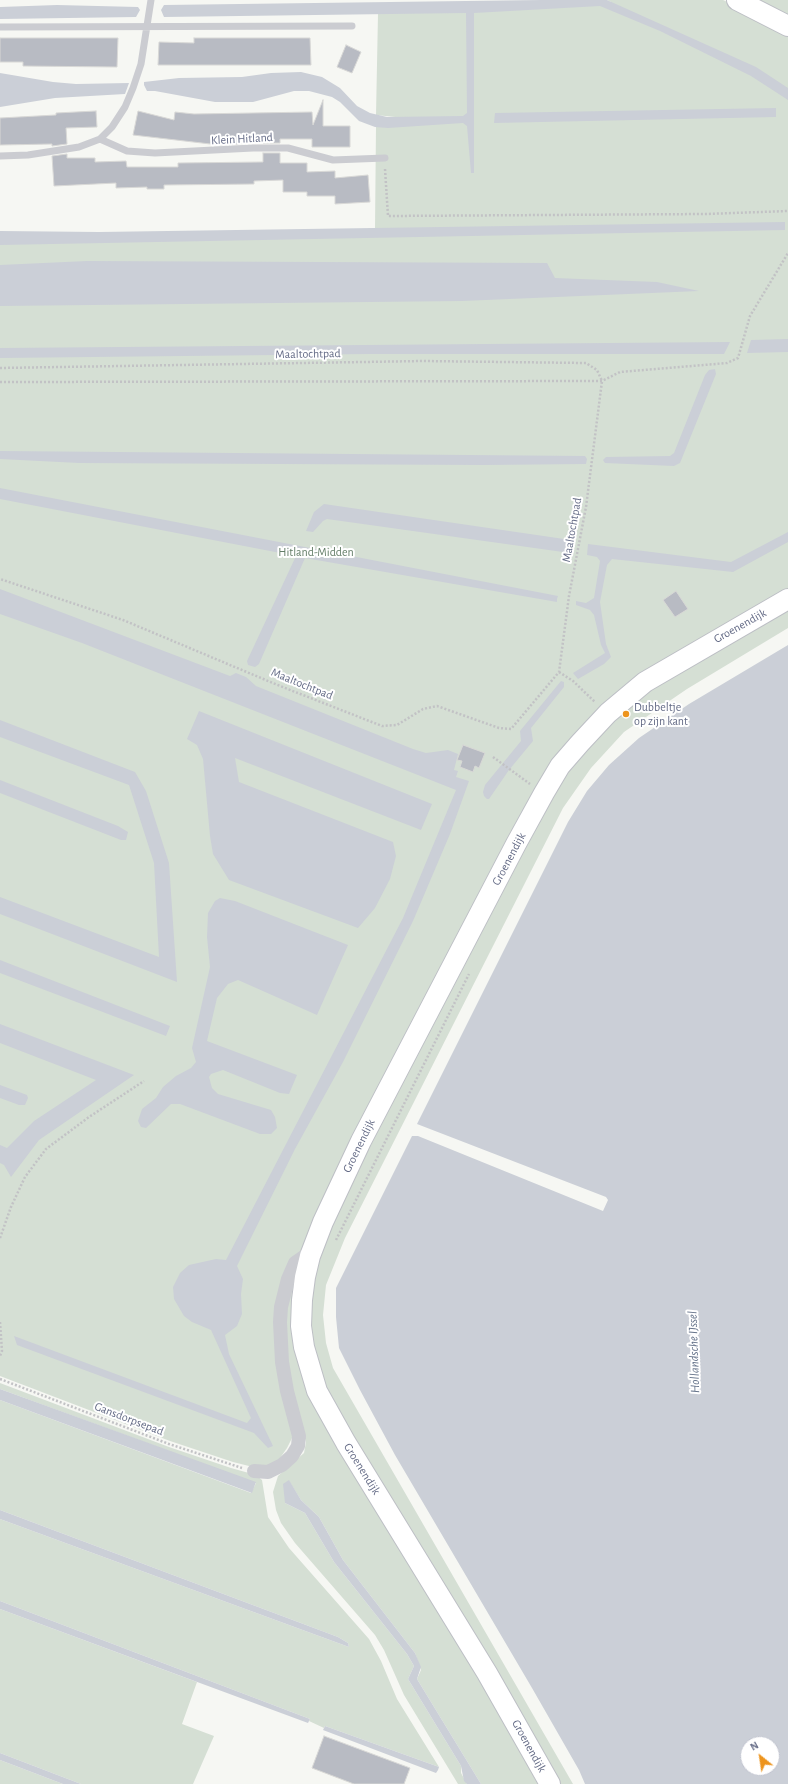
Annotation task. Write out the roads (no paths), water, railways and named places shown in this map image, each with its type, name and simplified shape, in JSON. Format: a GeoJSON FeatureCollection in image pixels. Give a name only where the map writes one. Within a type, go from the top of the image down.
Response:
{"type":"FeatureCollection","features":[{"type":"Feature","properties":{"kind":"street"},"geometry":{"type":"LineString","coordinates":[[737,0],[788,26]]}},
{"type":"Feature","properties":{"kind":"street","name":"Groenendijk"},"geometry":{"type":"LineString","coordinates":[[550,1784],[487,1673],[346,1443],[318,1391],[304,1347],[301,1326],[302,1300],[310,1256],[323,1222],[361,1141],[514,848],[560,766],[608,713],[646,682],[788,599]]}},
{"type":"Feature","properties":{"kind":"street"},"geometry":{"type":"LineString","coordinates":[[254,1471],[268,1472],[282,1465],[292,1456],[298,1446],[299,1436],[287,1391],[282,1362],[280,1322],[282,1300],[290,1274],[295,1263],[300,1258],[310,1256]]}},
{"type":"Feature","properties":{"kind":"lane"},"geometry":{"type":"LineString","coordinates":[[0,156],[28,155],[79,147],[100,139],[112,127],[125,108],[141,64],[151,0]]}},
{"type":"Feature","properties":{"kind":"lane"},"geometry":{"type":"LineString","coordinates":[[0,27],[352,26]]}},
{"type":"Feature","properties":{"kind":"lane","name":"Klein Hitland"},"geometry":{"type":"LineString","coordinates":[[100,139],[127,151],[154,153],[253,148],[288,148],[333,160],[385,158]]}},
{"type":"Feature","properties":{"kind":"water"},"geometry":{"type":"Polygon","coordinates":[[[607,0],[756,67],[788,88],[788,100],[751,76],[660,31],[600,6],[474,13],[474,173],[471,173],[467,126],[463,123],[388,128],[375,127],[359,121],[340,102],[332,97],[309,91],[294,91],[253,102],[215,102],[155,91],[147,91],[144,85],[144,82],[179,78],[242,77],[271,73],[301,72],[322,77],[340,88],[357,106],[370,113],[387,117],[463,116],[467,113],[466,13],[164,17],[161,10],[164,5],[607,0]]]}},
{"type":"Feature","properties":{"kind":"water"},"geometry":{"type":"Polygon","coordinates":[[[57,5],[138,7],[140,10],[136,17],[0,19],[0,7],[57,5]]]}},
{"type":"Feature","properties":{"kind":"water"},"geometry":{"type":"Polygon","coordinates":[[[0,73],[53,82],[76,84],[129,83],[125,94],[55,98],[0,107],[0,73]]]}},
{"type":"Feature","properties":{"kind":"water"},"geometry":{"type":"Polygon","coordinates":[[[776,108],[776,117],[494,123],[495,113],[776,108]]]}},
{"type":"Feature","properties":{"kind":"water"},"geometry":{"type":"Polygon","coordinates":[[[785,222],[785,230],[0,245],[0,231],[99,232],[785,222]]]}},
{"type":"Feature","properties":{"kind":"water"},"geometry":{"type":"Polygon","coordinates":[[[87,261],[547,263],[555,278],[657,282],[699,291],[462,301],[0,306],[0,265],[87,261]]]}},
{"type":"Feature","properties":{"kind":"water"},"geometry":{"type":"Polygon","coordinates":[[[788,339],[788,352],[747,353],[751,340],[788,339]]]}},
{"type":"Feature","properties":{"kind":"water"},"geometry":{"type":"Polygon","coordinates":[[[730,342],[724,354],[369,354],[0,358],[0,348],[730,342]]]}},
{"type":"Feature","properties":{"kind":"water"},"geometry":{"type":"Polygon","coordinates":[[[715,369],[716,374],[680,463],[674,466],[605,463],[603,460],[606,457],[670,456],[674,453],[705,375],[709,370],[715,369]]]}},
{"type":"Feature","properties":{"kind":"water"},"geometry":{"type":"Polygon","coordinates":[[[0,451],[585,456],[587,459],[586,464],[484,465],[79,463],[0,459],[0,451]]]}},
{"type":"Feature","properties":{"kind":"water"},"geometry":{"type":"Polygon","coordinates":[[[0,488],[558,596],[557,602],[305,558],[259,664],[255,667],[248,665],[247,661],[296,556],[0,499],[0,488]]]}},
{"type":"Feature","properties":{"kind":"water"},"geometry":{"type":"Polygon","coordinates":[[[324,504],[571,540],[570,549],[563,552],[327,519],[323,521],[313,532],[306,531],[314,512],[324,504]]]}},
{"type":"Feature","properties":{"kind":"water"},"geometry":{"type":"Polygon","coordinates":[[[788,532],[788,542],[733,572],[612,559],[607,565],[600,602],[606,644],[611,657],[604,664],[578,679],[573,673],[605,653],[601,645],[594,615],[590,610],[576,605],[576,601],[586,603],[594,598],[600,561],[597,557],[587,555],[588,544],[731,562],[788,532]]]}},
{"type":"Feature","properties":{"kind":"water"},"geometry":{"type":"Polygon","coordinates":[[[0,589],[230,676],[236,673],[246,677],[256,686],[413,749],[426,753],[448,750],[458,754],[454,770],[458,771],[456,777],[469,781],[450,834],[413,921],[343,1062],[295,1149],[237,1266],[243,1279],[241,1294],[242,1314],[237,1326],[225,1335],[229,1354],[273,1446],[268,1448],[254,1433],[17,1345],[14,1336],[247,1423],[251,1418],[211,1330],[192,1322],[184,1316],[174,1299],[173,1287],[180,1273],[189,1265],[216,1259],[226,1260],[403,918],[456,790],[82,643],[0,614],[0,589]]]}},
{"type":"Feature","properties":{"kind":"water","name":"Hollandsche IJssel"},"geometry":{"type":"Polygon","coordinates":[[[788,645],[788,1784],[585,1784],[579,1770],[532,1688],[395,1455],[339,1348],[336,1317],[336,1288],[412,1136],[418,1136],[603,1211],[608,1200],[606,1197],[417,1124],[568,822],[587,791],[609,765],[639,738],[689,704],[788,645]]]}},
{"type":"Feature","properties":{"kind":"water"},"geometry":{"type":"Polygon","coordinates":[[[561,681],[564,682],[564,687],[531,728],[533,741],[509,770],[489,799],[487,799],[483,792],[485,785],[521,741],[520,731],[561,681]]]}},
{"type":"Feature","properties":{"kind":"water"},"geometry":{"type":"Polygon","coordinates":[[[199,711],[432,804],[421,830],[235,758],[239,782],[393,842],[396,856],[390,879],[375,908],[358,928],[229,880],[213,854],[203,759],[197,745],[187,739],[199,711]]]}},
{"type":"Feature","properties":{"kind":"water"},"geometry":{"type":"Polygon","coordinates":[[[0,720],[135,772],[146,791],[169,863],[177,982],[0,914],[0,897],[159,957],[154,863],[129,785],[0,737],[0,720]]]}},
{"type":"Feature","properties":{"kind":"water"},"geometry":{"type":"Polygon","coordinates":[[[0,780],[118,826],[128,832],[126,840],[121,840],[0,793],[0,780]]]}},
{"type":"Feature","properties":{"kind":"water"},"geometry":{"type":"Polygon","coordinates":[[[220,898],[235,901],[348,945],[317,1015],[238,980],[228,984],[217,998],[207,1041],[297,1075],[289,1094],[280,1093],[223,1070],[211,1074],[209,1077],[212,1088],[218,1094],[271,1110],[275,1117],[277,1128],[271,1134],[260,1134],[180,1104],[171,1104],[146,1128],[141,1127],[138,1121],[142,1109],[156,1098],[163,1087],[176,1076],[191,1068],[196,1062],[192,1048],[210,967],[207,937],[208,913],[215,901],[220,898]]]}},
{"type":"Feature","properties":{"kind":"water"},"geometry":{"type":"Polygon","coordinates":[[[0,960],[170,1026],[166,1036],[0,973],[0,960]]]}},
{"type":"Feature","properties":{"kind":"water"},"geometry":{"type":"Polygon","coordinates":[[[0,1024],[134,1075],[39,1140],[11,1177],[4,1165],[0,1163],[0,1145],[7,1148],[34,1121],[96,1080],[0,1043],[0,1024]]]}},
{"type":"Feature","properties":{"kind":"water"},"geometry":{"type":"Polygon","coordinates":[[[0,1085],[27,1095],[28,1098],[25,1105],[19,1105],[0,1098],[0,1085]]]}},
{"type":"Feature","properties":{"kind":"water"},"geometry":{"type":"Polygon","coordinates":[[[0,1389],[256,1482],[252,1493],[0,1400],[0,1389]]]}},
{"type":"Feature","properties":{"kind":"water"},"geometry":{"type":"Polygon","coordinates":[[[289,1480],[301,1500],[319,1517],[343,1560],[415,1653],[421,1667],[417,1679],[481,1784],[467,1784],[464,1781],[461,1766],[408,1679],[414,1666],[407,1654],[334,1562],[305,1513],[285,1503],[283,1484],[289,1480]]]}},
{"type":"Feature","properties":{"kind":"water"},"geometry":{"type":"Polygon","coordinates":[[[0,1510],[338,1637],[348,1643],[349,1647],[0,1519],[0,1510]]]}},
{"type":"Feature","properties":{"kind":"water"},"geometry":{"type":"Polygon","coordinates":[[[0,1601],[310,1719],[308,1723],[0,1609],[0,1601]]]}},
{"type":"Feature","properties":{"kind":"water"},"geometry":{"type":"Polygon","coordinates":[[[325,1726],[439,1767],[438,1770],[436,1773],[323,1730],[325,1726]]]}},
{"type":"Feature","properties":{"kind":"water"},"geometry":{"type":"Polygon","coordinates":[[[0,1753],[81,1784],[63,1784],[0,1760],[0,1753]]]}},
{"type":"Feature","properties":{"kind":"place","name":"Dubbeltje op zijn kant"},"geometry":{"type":"Point","coordinates":[626,714]}},
{"type":"Feature","properties":{"kind":"park label","name":"Hitland-Midden"},"geometry":{"type":"Point","coordinates":[316,552]}}]}
